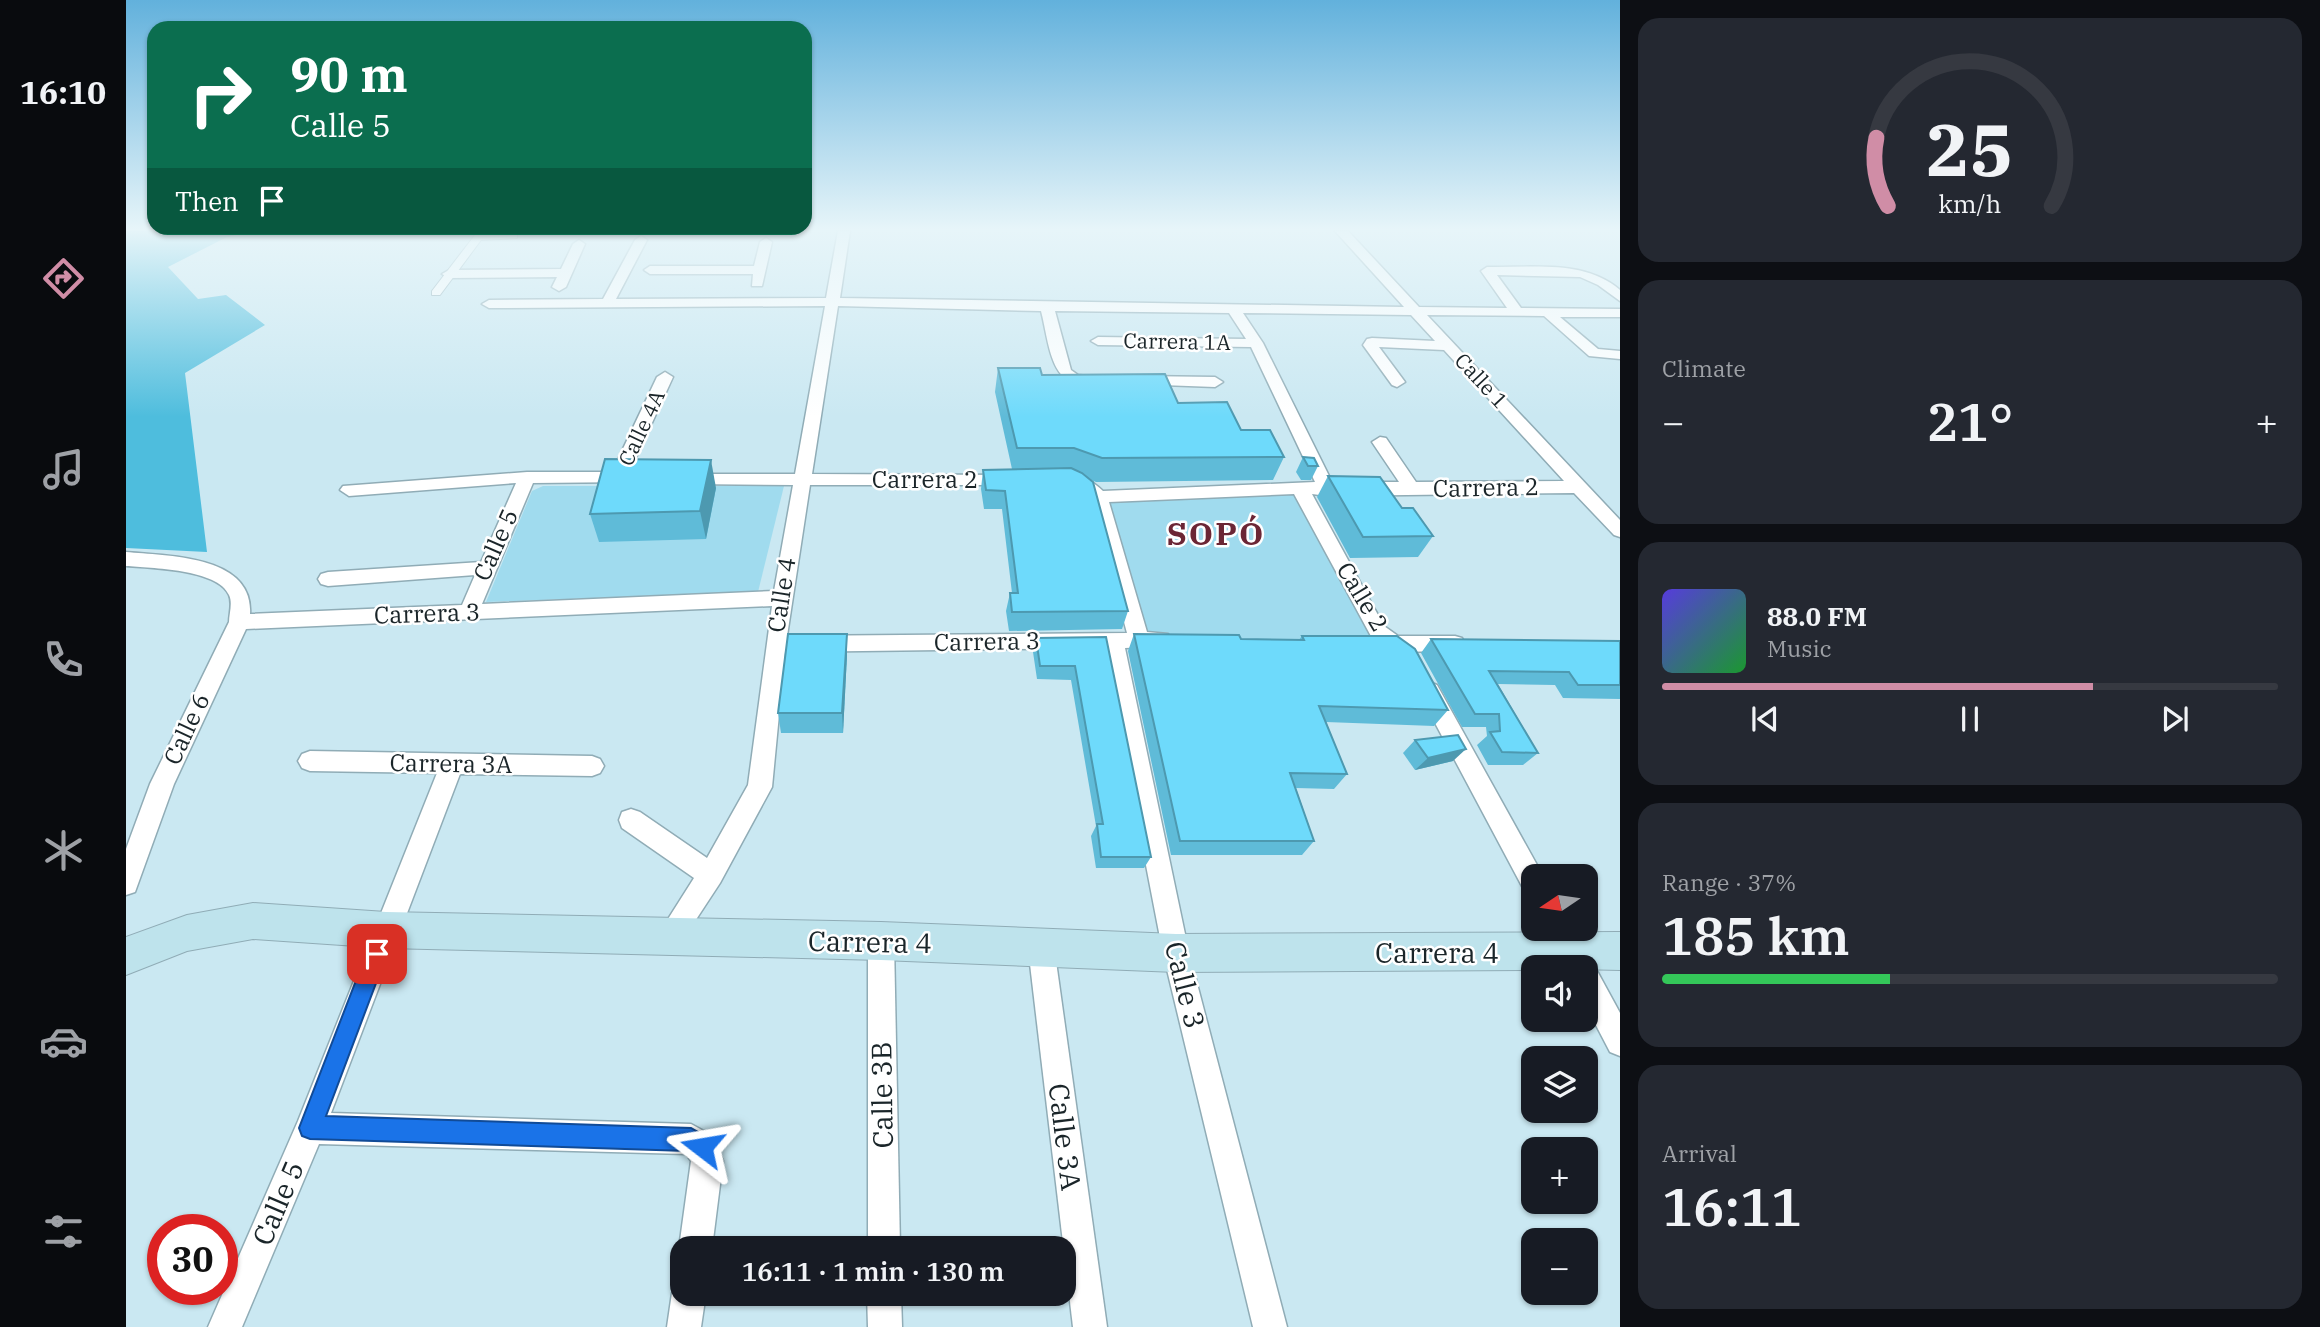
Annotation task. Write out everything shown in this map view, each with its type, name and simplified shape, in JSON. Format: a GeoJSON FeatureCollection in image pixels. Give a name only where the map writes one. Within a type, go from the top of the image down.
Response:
{"type":"FeatureCollection","features":[{"type":"Feature","properties":{"kind":"main road","name":"Carrera 4"},"geometry":{"type":"LineString","coordinates":[[126,956],[187,933],[253,921],[386,930],[881,941],[1176,953],[1521,956]]}},
{"type":"Feature","properties":{"kind":"main road","name":"Carrera 4"},"geometry":{"type":"LineString","coordinates":[[1589,955],[1620,951]]}},
{"type":"Feature","properties":{"kind":"street"},"geometry":{"type":"LineString","coordinates":[[555,302],[558,293]]}},
{"type":"Feature","properties":{"kind":"street"},"geometry":{"type":"LineString","coordinates":[[608,302],[613,293]]}},
{"type":"Feature","properties":{"kind":"street"},"geometry":{"type":"LineString","coordinates":[[753,302],[755,293]]}},
{"type":"Feature","properties":{"kind":"street","name":"Calle 4"},"geometry":{"type":"LineString","coordinates":[[669,938],[711,875],[761,787],[775,644],[834,293]]}},
{"type":"Feature","properties":{"kind":"street","name":"Calle 1"},"geometry":{"type":"LineString","coordinates":[[1399,293],[1620,531]]}},
{"type":"Feature","properties":{"kind":"street"},"geometry":{"type":"LineString","coordinates":[[1503,293],[1516,310]]}},
{"type":"Feature","properties":{"kind":"street"},"geometry":{"type":"LineString","coordinates":[[489,304],[832,302],[1233,309],[1413,308],[1620,313]]}},
{"type":"Feature","properties":{"kind":"street"},"geometry":{"type":"LineString","coordinates":[[1047,307],[1064,371],[1068,377],[1079,380],[1214,382]]}},
{"type":"Feature","properties":{"kind":"street"},"geometry":{"type":"LineString","coordinates":[[1233,309],[1256,343],[1327,490]]}},
{"type":"Feature","properties":{"kind":"street"},"geometry":{"type":"LineString","coordinates":[[1547,312],[1594,353],[1620,355]]}},
{"type":"Feature","properties":{"kind":"street","name":"Carrera 1A"},"geometry":{"type":"LineString","coordinates":[[1098,341],[1256,343]]}},
{"type":"Feature","properties":{"kind":"street"},"geometry":{"type":"LineString","coordinates":[[1397,382],[1370,345],[1372,342],[1448,346]]}},
{"type":"Feature","properties":{"kind":"street","name":"Calle 4A"},"geometry":{"type":"LineString","coordinates":[[618,478],[665,377]]}},
{"type":"Feature","properties":{"kind":"street"},"geometry":{"type":"LineString","coordinates":[[1380,442],[1412,489]]}},
{"type":"Feature","properties":{"kind":"street"},"geometry":{"type":"LineString","coordinates":[[349,490],[527,477],[644,478]]}},
{"type":"Feature","properties":{"kind":"street","name":"Calle 5"},"geometry":{"type":"LineString","coordinates":[[467,613],[527,477]]}},
{"type":"Feature","properties":{"kind":"street","name":"Carrera 2"},"geometry":{"type":"LineString","coordinates":[[671,479],[1029,480]]}},
{"type":"Feature","properties":{"kind":"street"},"geometry":{"type":"LineString","coordinates":[[1056,479],[1069,479],[1085,485],[1099,497],[1139,640]]}},
{"type":"Feature","properties":{"kind":"street","name":"Carrera 2"},"geometry":{"type":"LineString","coordinates":[[1099,497],[1300,488],[1579,487]]}},
{"type":"Feature","properties":{"kind":"street","name":"Calle 2"},"geometry":{"type":"LineString","coordinates":[[1300,488],[1377,631],[1411,658],[1523,864]]}},
{"type":"Feature","properties":{"kind":"street"},"geometry":{"type":"LineString","coordinates":[[126,559],[180,565],[215,572],[229,579],[240,594],[239,622]]}},
{"type":"Feature","properties":{"kind":"street"},"geometry":{"type":"LineString","coordinates":[[328,579],[485,568]]}},
{"type":"Feature","properties":{"kind":"street","name":"Carrera 3"},"geometry":{"type":"LineString","coordinates":[[239,622],[782,598]]}},
{"type":"Feature","properties":{"kind":"street","name":"Calle 6"},"geometry":{"type":"LineString","coordinates":[[126,883],[162,784],[239,622]]}},
{"type":"Feature","properties":{"kind":"street","name":"Carrera 3"},"geometry":{"type":"LineString","coordinates":[[775,644],[1180,640]]}},
{"type":"Feature","properties":{"kind":"street","name":"Calle 3"},"geometry":{"type":"LineString","coordinates":[[1113,641],[1176,953],[1270,1327]]}},
{"type":"Feature","properties":{"kind":"street"},"geometry":{"type":"LineString","coordinates":[[1354,643],[1474,644]]}},
{"type":"Feature","properties":{"kind":"street","name":"Carrera 3A"},"geometry":{"type":"LineString","coordinates":[[310,761],[592,766]]}},
{"type":"Feature","properties":{"kind":"street","name":"Calle 5"},"geometry":{"type":"LineString","coordinates":[[225,1327],[310,1128],[452,765]]}},
{"type":"Feature","properties":{"kind":"street"},"geometry":{"type":"LineString","coordinates":[[631,820],[711,875]]}},
{"type":"Feature","properties":{"kind":"street","name":"Calle 3B"},"geometry":{"type":"LineString","coordinates":[[881,941],[884,1236]]}},
{"type":"Feature","properties":{"kind":"street","name":"Calle 3A"},"geometry":{"type":"LineString","coordinates":[[1041,947],[1090,1327]]}},
{"type":"Feature","properties":{"kind":"street"},"geometry":{"type":"LineString","coordinates":[[1598,1001],[1620,1042]]}},
{"type":"Feature","properties":{"kind":"street"},"geometry":{"type":"LineString","coordinates":[[310,1128],[691,1139],[702,1147],[707,1161],[697,1236]]}},
{"type":"Feature","properties":{"kind":"street"},"geometry":{"type":"LineString","coordinates":[[684,1327],[687,1306]]}},
{"type":"Feature","properties":{"kind":"street"},"geometry":{"type":"LineString","coordinates":[[884,1306],[885,1327]]}},
{"type":"Feature","properties":{"kind":"shaded area"},"geometry":{"type":"Polygon","coordinates":[[[126,293],[192,293],[198,299],[226,295],[265,325],[185,373],[207,552],[126,548],[126,293]]]}},
{"type":"Feature","properties":{"kind":"shaded area"},"geometry":{"type":"Polygon","coordinates":[[[543,486],[784,486],[758,592],[486,602],[532,491],[543,486]]]}},
{"type":"Feature","properties":{"kind":"shaded area"},"geometry":{"type":"Polygon","coordinates":[[[1300,488],[1394,644],[1139,640],[1099,497],[1300,488]]]}},
{"type":"Feature","properties":{"kind":"building"},"geometry":{"type":"Polygon","coordinates":[[[998,368],[1040,368],[1042,375],[1165,374],[1178,403],[1227,402],[1241,430],[1270,430],[1284,457],[1102,458],[1074,448],[1017,448],[998,368]]]}},
{"type":"Feature","properties":{"kind":"building"},"geometry":{"type":"Polygon","coordinates":[[[1303,457],[1314,458],[1318,466],[1308,466],[1303,457]]]}},
{"type":"Feature","properties":{"kind":"building"},"geometry":{"type":"Polygon","coordinates":[[[605,459],[711,460],[700,511],[590,514],[605,459]]]}},
{"type":"Feature","properties":{"kind":"building"},"geometry":{"type":"Polygon","coordinates":[[[1071,468],[1093,482],[1128,611],[1012,612],[1010,593],[1018,593],[1005,491],[986,490],[983,470],[1071,468]]]}},
{"type":"Feature","properties":{"kind":"building"},"geometry":{"type":"Polygon","coordinates":[[[1328,476],[1380,477],[1402,508],[1413,508],[1433,536],[1363,537],[1328,476]]]}},
{"type":"Feature","properties":{"kind":"building"},"geometry":{"type":"Polygon","coordinates":[[[788,634],[847,634],[842,713],[778,713],[788,634]]]}},
{"type":"Feature","properties":{"kind":"building"},"geometry":{"type":"Polygon","coordinates":[[[1134,634],[1239,635],[1241,639],[1304,640],[1302,636],[1397,636],[1415,649],[1448,710],[1319,706],[1347,774],[1290,773],[1314,841],[1180,841],[1134,634]]]}},
{"type":"Feature","properties":{"kind":"building"},"geometry":{"type":"Polygon","coordinates":[[[1106,637],[1151,857],[1101,857],[1097,824],[1103,824],[1075,666],[1040,666],[1036,638],[1106,637]]]}},
{"type":"Feature","properties":{"kind":"building"},"geometry":{"type":"Polygon","coordinates":[[[1431,639],[1620,641],[1620,685],[1578,685],[1569,672],[1489,671],[1538,753],[1502,752],[1490,732],[1500,731],[1499,714],[1475,714],[1431,639]]]}},
{"type":"Feature","properties":{"kind":"building"},"geometry":{"type":"Polygon","coordinates":[[[1458,735],[1466,749],[1428,758],[1415,740],[1458,735]]]}},
{"type":"Feature","properties":{"kind":"district","name":"SOPÓ"},"geometry":{"type":"Point","coordinates":[1216,534]}},
{"type":"Feature","properties":{"kind":"route"},"geometry":{"type":"LineString","coordinates":[[377,954],[310,1128],[691,1139],[702,1147]]}}]}
